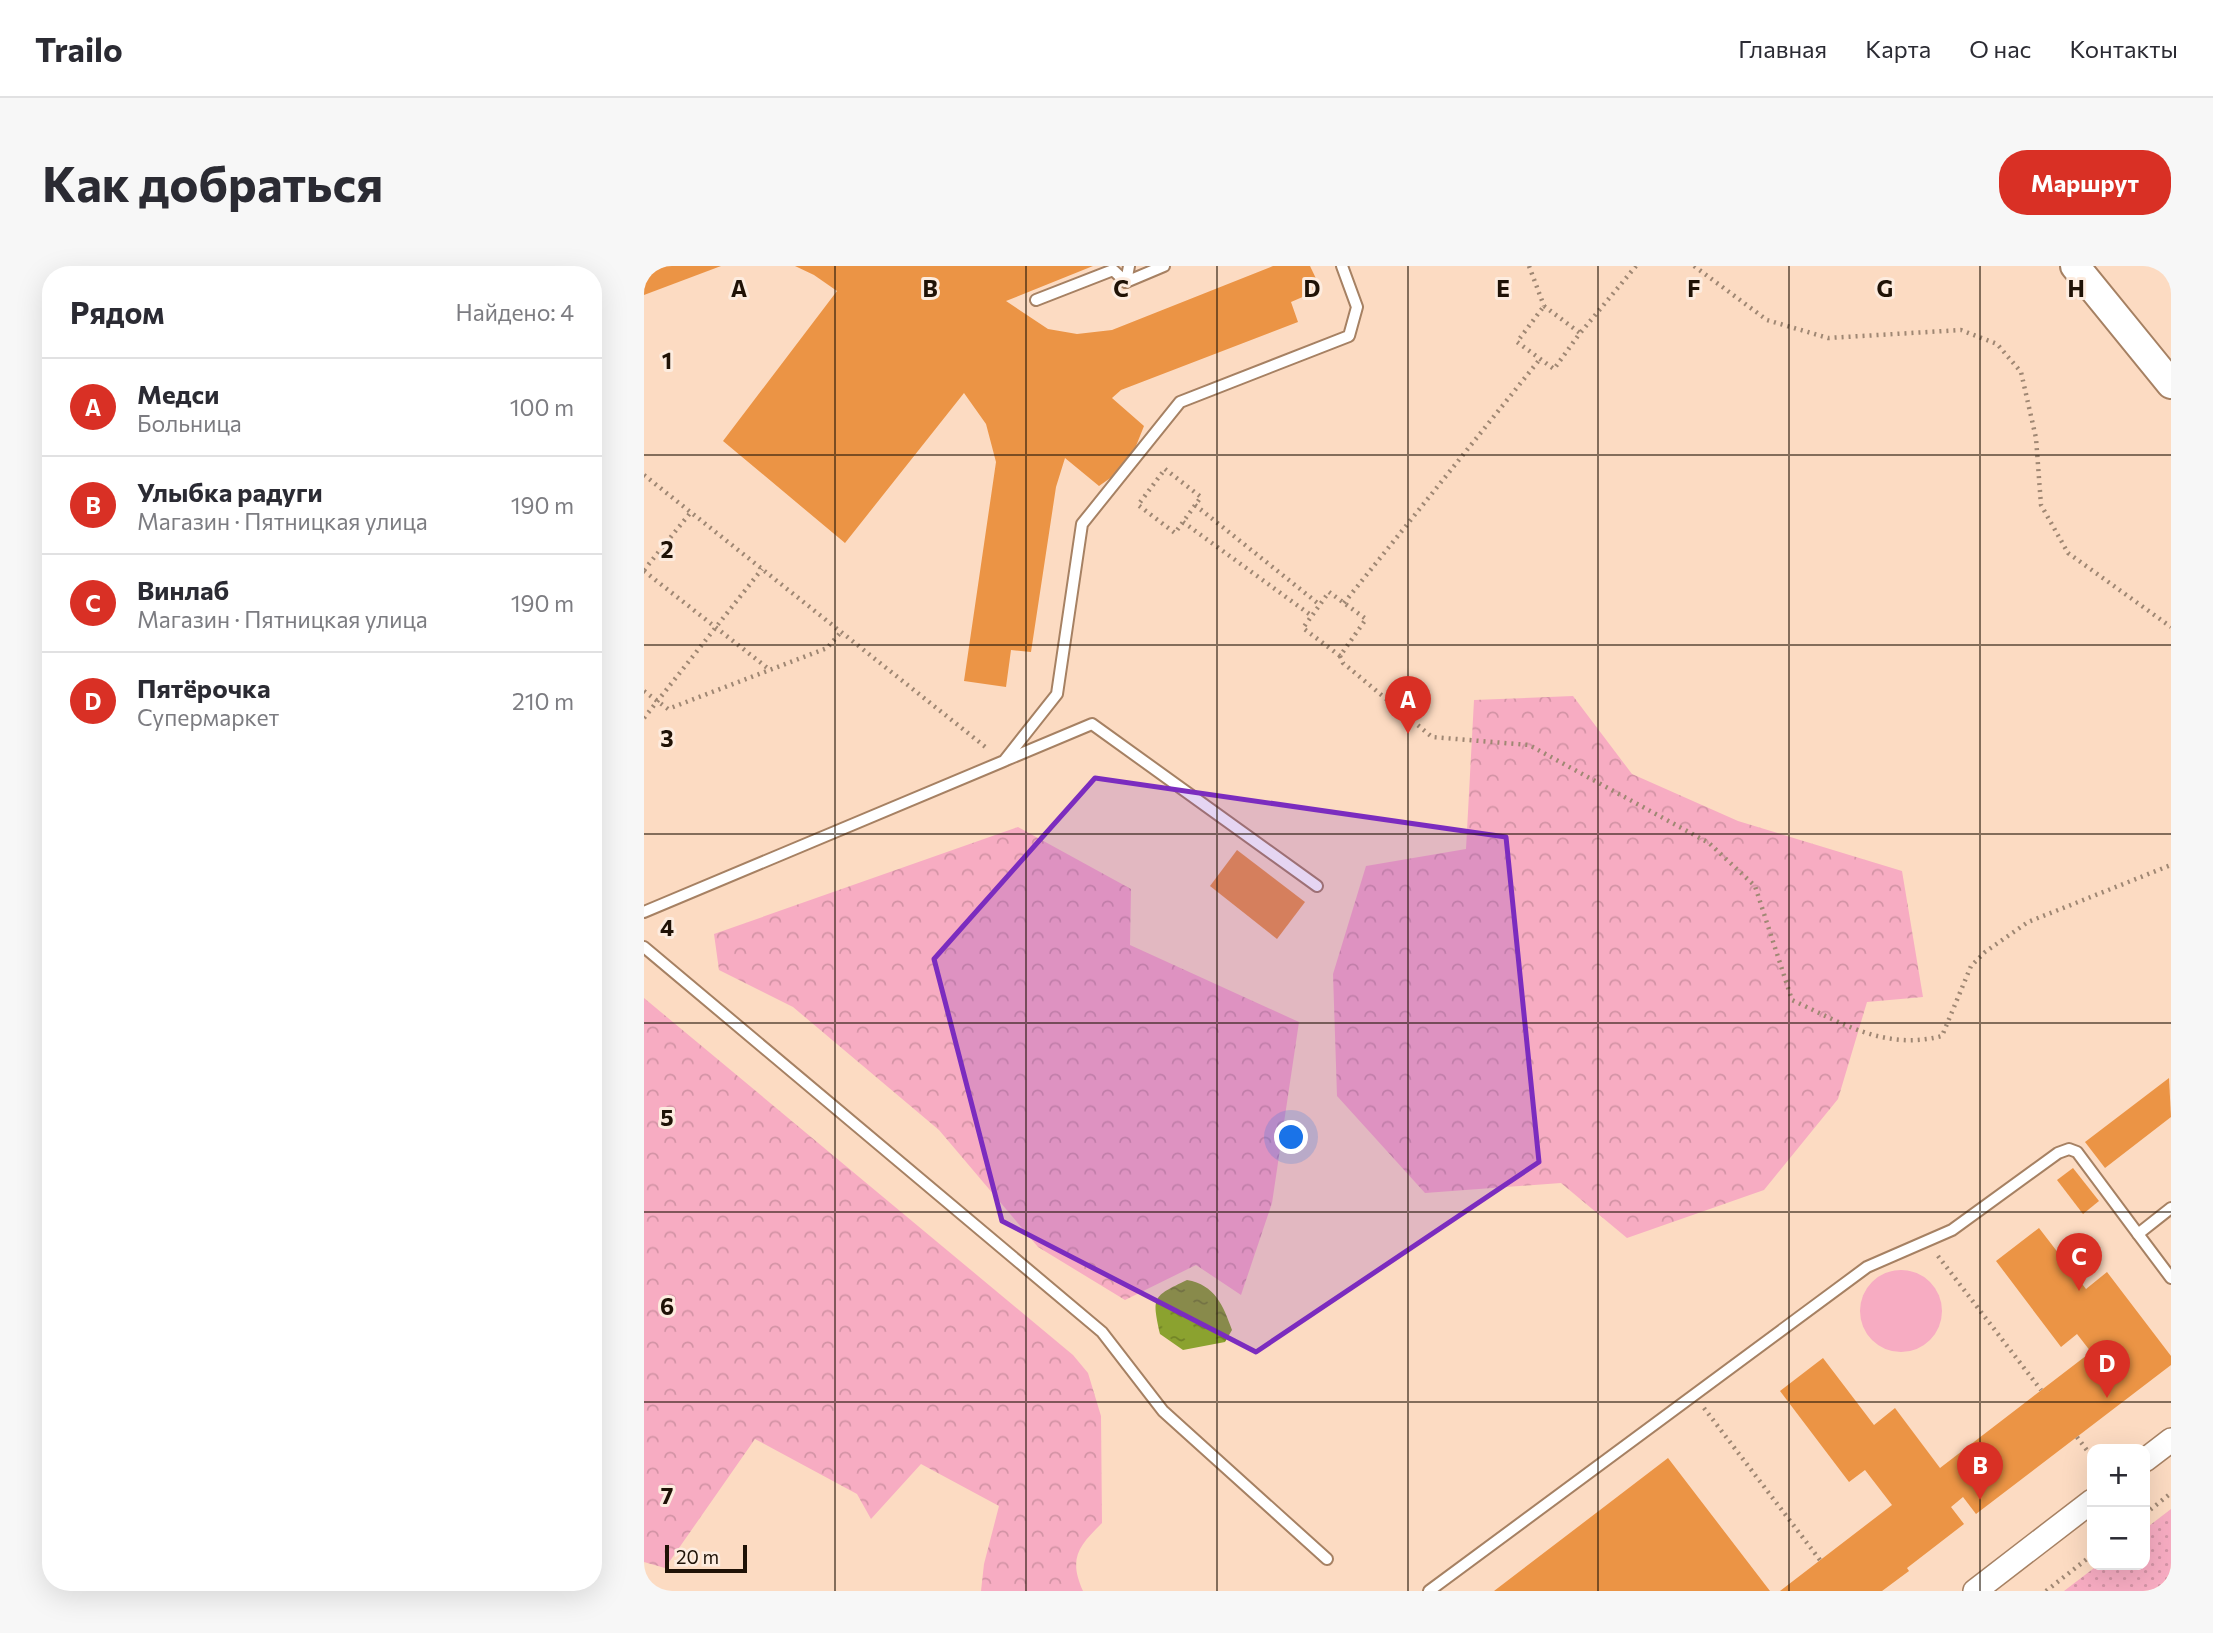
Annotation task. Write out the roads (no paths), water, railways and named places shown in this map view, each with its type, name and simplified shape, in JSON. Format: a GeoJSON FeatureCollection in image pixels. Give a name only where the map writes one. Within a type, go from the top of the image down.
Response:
{"type":"FeatureCollection","features":[{"type":"Feature","properties":{"kind":"street"},"geometry":{"type":"LineString","coordinates":[[2075,266],[2171,384]]}},
{"type":"Feature","properties":{"kind":"street"},"geometry":{"type":"LineString","coordinates":[[2150,1456],[2171,1440]]}},
{"type":"Feature","properties":{"kind":"street"},"geometry":{"type":"LineString","coordinates":[[1975,1591],[2087,1505]]}},
{"type":"Feature","properties":{"kind":"lane"},"geometry":{"type":"LineString","coordinates":[[1126,282],[1129,266]]}},
{"type":"Feature","properties":{"kind":"lane"},"geometry":{"type":"LineString","coordinates":[[1126,282],[1164,266]]}},
{"type":"Feature","properties":{"kind":"lane"},"geometry":{"type":"LineString","coordinates":[[1004,761],[1057,694],[1082,524],[1180,402],[1349,336],[1357,307],[1342,266]]}},
{"type":"Feature","properties":{"kind":"lane"},"geometry":{"type":"LineString","coordinates":[[1036,300],[1113,270],[1126,282]]}},
{"type":"Feature","properties":{"kind":"lane"},"geometry":{"type":"LineString","coordinates":[[644,912],[1092,724],[1317,886]]}},
{"type":"Feature","properties":{"kind":"lane"},"geometry":{"type":"LineString","coordinates":[[644,947],[1102,1332],[1163,1411],[1327,1559]]}},
{"type":"Feature","properties":{"kind":"lane"},"geometry":{"type":"LineString","coordinates":[[1429,1591],[1867,1267],[1952,1230],[2058,1153],[2068,1149],[2077,1152],[2171,1278]]}},
{"type":"Feature","properties":{"kind":"lane"},"geometry":{"type":"LineString","coordinates":[[2085,1163],[2095,1155]]}},
{"type":"Feature","properties":{"kind":"lane"},"geometry":{"type":"LineString","coordinates":[[2138,1234],[2171,1208]]}},
{"type":"Feature","properties":{"kind":"water"},"geometry":{"type":"Polygon","coordinates":[[[1187,1280],[1205,1286],[1217,1298],[1232,1330],[1225,1342],[1183,1350],[1160,1334],[1156,1312],[1157,1299],[1167,1290],[1187,1280]]]}},
{"type":"Feature","properties":{"kind":"place","name":"Медси"},"geometry":{"type":"Point","coordinates":[1408,734]}},
{"type":"Feature","properties":{"kind":"place","name":"Винлаб"},"geometry":{"type":"Point","coordinates":[2079,1291]}},
{"type":"Feature","properties":{"kind":"place","name":"Пятёрочка"},"geometry":{"type":"Point","coordinates":[2107,1398]}},
{"type":"Feature","properties":{"kind":"place","name":"Улыбка радуги"},"geometry":{"type":"Point","coordinates":[1980,1500]}}]}
